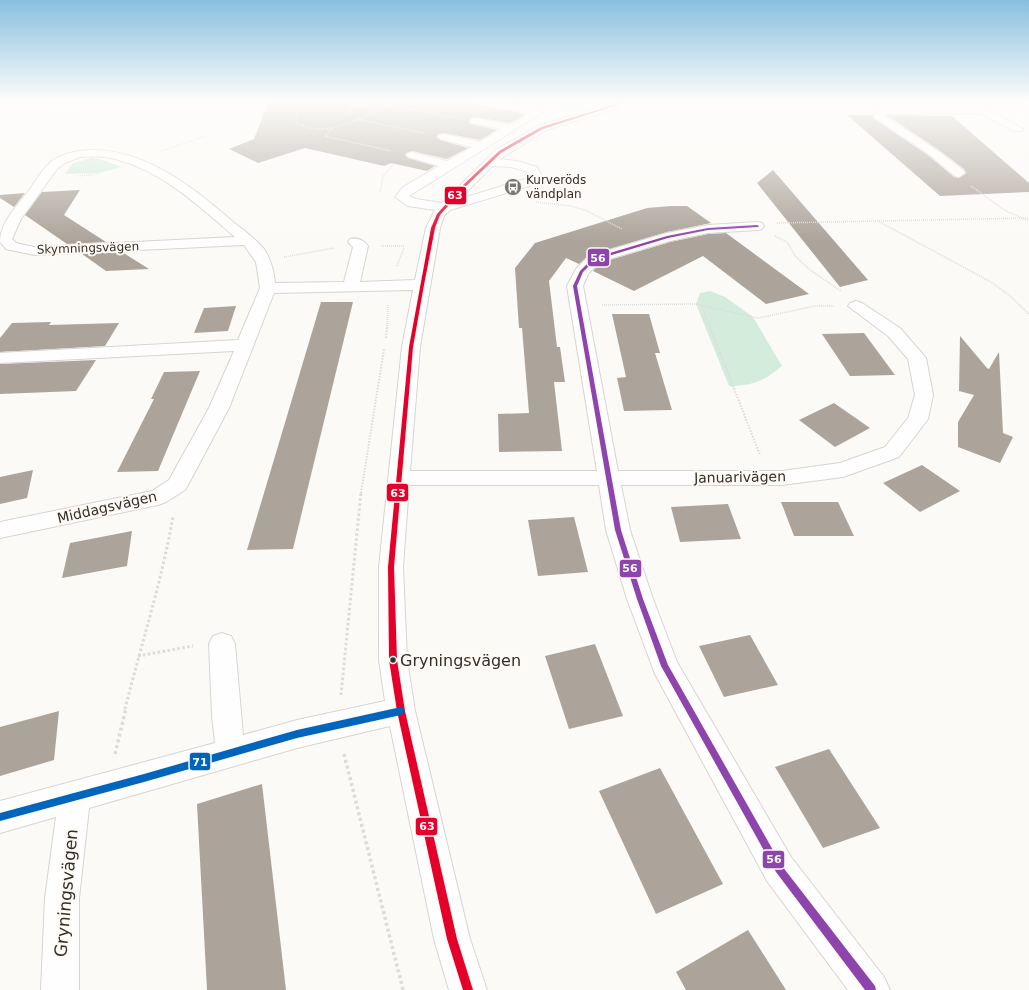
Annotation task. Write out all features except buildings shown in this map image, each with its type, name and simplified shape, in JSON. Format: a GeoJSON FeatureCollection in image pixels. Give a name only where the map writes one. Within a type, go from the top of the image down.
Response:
{"type":"FeatureCollection","features":[{"type":"Feature","properties":{"kind":"street"},"geometry":{"type":"LineString","coordinates":[[471,148],[485,154],[504,161],[520,164],[533,170],[536,176],[528,182],[514,187],[445,207],[414,203],[401,197],[407,190],[449,165],[485,154],[500,152],[507,148]]}},
{"type":"Feature","properties":{"kind":"street"},"geometry":{"type":"LineString","coordinates":[[468,990],[452,940],[401,711],[393,660],[391,567],[411,346],[433,228],[438,215],[462,187],[485,154],[491,148]]}},
{"type":"Feature","properties":{"kind":"street"},"geometry":{"type":"LineString","coordinates":[[927,148],[959,173]]}},
{"type":"Feature","properties":{"kind":"street","name":"Skymningsvägen"},"geometry":{"type":"LineString","coordinates":[[248,241],[34,251],[11,246],[5,239],[9,225],[55,164],[64,159],[90,153],[114,155],[170,180],[197,198],[258,249],[267,270],[268,288]]}},
{"type":"Feature","properties":{"kind":"street"},"geometry":{"type":"LineString","coordinates":[[412,155],[449,165]]}},
{"type":"Feature","properties":{"kind":"street"},"geometry":{"type":"LineString","coordinates":[[757,226],[708,229],[647,242],[594,259],[581,272],[575,286],[607,477],[618,530],[640,599],[665,666],[779,869],[871,990]]}},
{"type":"Feature","properties":{"kind":"street"},"geometry":{"type":"LineString","coordinates":[[351,286],[362,246],[355,242]]}},
{"type":"Feature","properties":{"kind":"street"},"geometry":{"type":"LineString","coordinates":[[268,288],[422,285]]}},
{"type":"Feature","properties":{"kind":"street","name":"Middagsvägen"},"geometry":{"type":"LineString","coordinates":[[0,530],[158,497],[177,485],[218,408],[268,288]]}},
{"type":"Feature","properties":{"kind":"street","name":"Januarivägen"},"geometry":{"type":"LineString","coordinates":[[399,478],[768,478],[843,470],[892,452],[918,419],[924,395],[917,358],[894,332],[856,306]]}},
{"type":"Feature","properties":{"kind":"street"},"geometry":{"type":"LineString","coordinates":[[0,358],[245,345]]}},
{"type":"Feature","properties":{"kind":"street"},"geometry":{"type":"LineString","coordinates":[[222,644],[226,716],[231,752]]}},
{"type":"Feature","properties":{"kind":"street"},"geometry":{"type":"LineString","coordinates":[[0,817],[109,788],[296,734],[401,711]]}},
{"type":"Feature","properties":{"kind":"street","name":"Gryningsvägen"},"geometry":{"type":"LineString","coordinates":[[60,990],[62,898],[75,797]]}},
{"type":"Feature","properties":{"kind":"path"},"geometry":{"type":"LineString","coordinates":[[130,161],[169,148]]}},
{"type":"Feature","properties":{"kind":"path"},"geometry":{"type":"LineString","coordinates":[[381,148],[412,155]]}},
{"type":"Feature","properties":{"kind":"path"},"geometry":{"type":"LineString","coordinates":[[959,173],[962,180],[1020,218],[1029,221]]}},
{"type":"Feature","properties":{"kind":"path"},"geometry":{"type":"LineString","coordinates":[[534,202],[571,206],[585,210],[647,242]]}},
{"type":"Feature","properties":{"kind":"path"},"geometry":{"type":"LineString","coordinates":[[757,226],[780,222],[1029,218]]}},
{"type":"Feature","properties":{"kind":"path"},"geometry":{"type":"LineString","coordinates":[[878,221],[991,282],[1009,295],[1029,314]]}},
{"type":"Feature","properties":{"kind":"path"},"geometry":{"type":"LineString","coordinates":[[757,226],[787,242],[789,247],[801,261],[843,292],[856,306]]}},
{"type":"Feature","properties":{"kind":"path"},"geometry":{"type":"LineString","coordinates":[[578,305],[701,305],[758,318],[816,306],[856,306]]}},
{"type":"Feature","properties":{"kind":"path"},"geometry":{"type":"LineString","coordinates":[[701,305],[768,478]]}},
{"type":"Feature","properties":{"kind":"path"},"geometry":{"type":"LineString","coordinates":[[109,788],[138,656],[168,546],[173,516],[158,497]]}},
{"type":"Feature","properties":{"kind":"path"},"geometry":{"type":"LineString","coordinates":[[138,656],[203,644],[210,647],[222,644]]}},
{"type":"Feature","properties":{"kind":"green space"},"geometry":{"type":"Polygon","coordinates":[[[92,158],[103,160],[122,167],[99,173],[65,174],[73,163],[92,158]]]}},
{"type":"Feature","properties":{"kind":"green space"},"geometry":{"type":"Polygon","coordinates":[[[710,291],[725,297],[753,317],[782,366],[758,382],[729,386],[696,304],[700,293],[710,291]]]}},
{"type":"Feature","properties":{"kind":"transit line","name":"63"},"geometry":{"type":"LineString","coordinates":[[468,990],[452,939],[401,711],[393,660],[391,567],[411,347],[433,228],[438,215],[463,187],[500,152],[507,148]]}},
{"type":"Feature","properties":{"kind":"transit line","name":"56"},"geometry":{"type":"LineString","coordinates":[[757,226],[708,229],[667,237],[594,259],[581,272],[575,286],[618,530],[640,599],[665,666],[779,869],[871,990]]}},
{"type":"Feature","properties":{"kind":"transit line","name":"71"},"geometry":{"type":"LineString","coordinates":[[0,817],[297,734],[401,711]]}},
{"type":"Feature","properties":{"kind":"place","name":"Kurveröds vändplan"},"geometry":{"type":"Point","coordinates":[513,187]}},
{"type":"Feature","properties":{"kind":"place","name":"Gryningsvägen"},"geometry":{"type":"Point","coordinates":[393,660]}}]}
